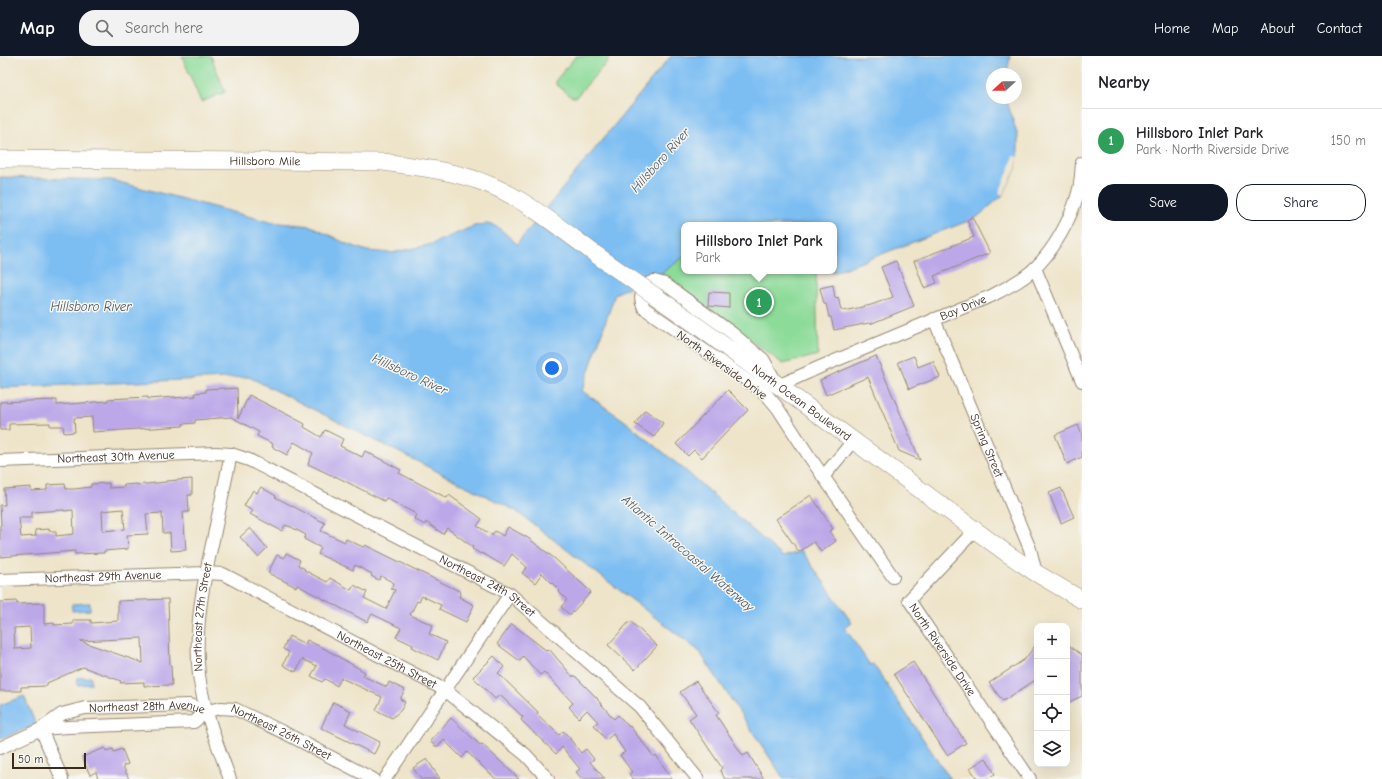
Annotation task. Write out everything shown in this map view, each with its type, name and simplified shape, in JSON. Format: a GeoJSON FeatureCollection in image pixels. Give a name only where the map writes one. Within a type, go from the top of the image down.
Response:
{"type":"FeatureCollection","features":[{"type":"Feature","properties":{"kind":"main road","name":"Hillsboro Mile"},"geometry":{"type":"LineString","coordinates":[[0,159],[383,162],[458,174],[490,186],[522,202]]}},
{"type":"Feature","properties":{"kind":"main road","name":"North Ocean Boulevard"},"geometry":{"type":"LineString","coordinates":[[522,202],[688,319],[975,530],[1036,573],[1082,600]]}},
{"type":"Feature","properties":{"kind":"street","name":"Bay Drive"},"geometry":{"type":"LineString","coordinates":[[778,386],[991,296],[1013,284],[1035,268],[1053,246],[1068,222],[1078,192],[1082,163]]}},
{"type":"Feature","properties":{"kind":"street"},"geometry":{"type":"LineString","coordinates":[[1035,268],[1082,382]]}},
{"type":"Feature","properties":{"kind":"street","name":"North Riverside Drive"},"geometry":{"type":"LineString","coordinates":[[778,386],[763,359],[732,333],[665,284],[658,281],[650,282],[646,286],[640,302],[644,308],[766,394],[777,407],[893,577]]}},
{"type":"Feature","properties":{"kind":"street","name":"Spring Street"},"geometry":{"type":"LineString","coordinates":[[934,319],[1030,549],[1036,573]]}},
{"type":"Feature","properties":{"kind":"street"},"geometry":{"type":"LineString","coordinates":[[823,476],[853,441]]}},
{"type":"Feature","properties":{"kind":"street","name":"Northeast 30th Avenue"},"geometry":{"type":"LineString","coordinates":[[0,461],[216,453],[232,454]]}},
{"type":"Feature","properties":{"kind":"street","name":"Northeast 27th Street"},"geometry":{"type":"LineString","coordinates":[[230,779],[207,711],[199,676],[197,642],[200,609],[206,573],[232,454]]}},
{"type":"Feature","properties":{"kind":"street","name":"Northeast 24th Street"},"geometry":{"type":"LineString","coordinates":[[232,454],[249,460],[510,594],[640,707],[698,779]]}},
{"type":"Feature","properties":{"kind":"street","name":"North Riverside Drive"},"geometry":{"type":"LineString","coordinates":[[975,530],[908,600],[1030,779]]}},
{"type":"Feature","properties":{"kind":"street","name":"Northeast 29th Avenue"},"geometry":{"type":"LineString","coordinates":[[0,580],[206,573]]}},
{"type":"Feature","properties":{"kind":"street","name":"Northeast 25th Street"},"geometry":{"type":"LineString","coordinates":[[206,573],[224,574],[446,690],[526,755],[548,779]]}},
{"type":"Feature","properties":{"kind":"street"},"geometry":{"type":"LineString","coordinates":[[385,779],[510,594]]}},
{"type":"Feature","properties":{"kind":"street","name":"Northeast 28th Avenue"},"geometry":{"type":"LineString","coordinates":[[0,748],[41,729],[62,714],[85,708],[189,705],[207,711]]}},
{"type":"Feature","properties":{"kind":"street","name":"Northeast 26th Street"},"geometry":{"type":"LineString","coordinates":[[207,711],[221,708],[235,709],[374,779]]}},
{"type":"Feature","properties":{"kind":"street","name":"Northeast 28th Avenue"},"geometry":{"type":"LineString","coordinates":[[41,729],[194,722],[207,711]]}},
{"type":"Feature","properties":{"kind":"street"},"geometry":{"type":"LineString","coordinates":[[41,729],[62,779]]}},
{"type":"Feature","properties":{"kind":"green space"},"geometry":{"type":"Polygon","coordinates":[[[182,56],[211,56],[225,92],[201,102],[182,56]]]}},
{"type":"Feature","properties":{"kind":"green space"},"geometry":{"type":"Polygon","coordinates":[[[576,56],[613,56],[608,57],[608,61],[576,97],[572,97],[556,84],[556,80],[576,56]]]}},
{"type":"Feature","properties":{"kind":"green space"},"geometry":{"type":"Polygon","coordinates":[[[681,259],[681,274],[816,274],[818,355],[783,364],[661,273],[681,259]]]}},
{"type":"Feature","properties":{"kind":"water"},"geometry":{"type":"Polygon","coordinates":[[[671,56],[1010,56],[1008,68],[986,68],[986,104],[1008,104],[1018,137],[1016,169],[1003,195],[976,218],[837,271],[837,222],[681,222],[681,259],[657,276],[646,278],[615,294],[582,391],[625,421],[686,471],[783,557],[802,551],[852,623],[845,628],[870,665],[873,664],[950,779],[784,779],[699,651],[516,511],[249,377],[0,388],[0,177],[111,180],[270,222],[311,226],[345,243],[367,251],[392,253],[429,245],[474,226],[486,224],[493,225],[500,229],[517,244],[671,56]]]}},
{"type":"Feature","properties":{"kind":"water"},"geometry":{"type":"Polygon","coordinates":[[[90,603],[90,610],[72,611],[72,604],[90,603]]]}},
{"type":"Feature","properties":{"kind":"water"},"geometry":{"type":"Polygon","coordinates":[[[91,677],[91,684],[77,685],[77,678],[91,677]]]}},
{"type":"Feature","properties":{"kind":"water"},"geometry":{"type":"Polygon","coordinates":[[[24,696],[36,725],[0,739],[0,705],[24,696]]]}},
{"type":"Feature","properties":{"kind":"pier"},"geometry":{"type":"Polygon","coordinates":[[[1013,156],[1018,157],[1016,169],[1003,195],[999,193],[1010,168],[1013,156]]]}},
{"type":"Feature","properties":{"kind":"building"},"geometry":{"type":"Polygon","coordinates":[[[972,217],[990,253],[934,276],[937,283],[924,288],[914,261],[974,237],[967,220],[972,217]]]}},
{"type":"Feature","properties":{"kind":"building"},"geometry":{"type":"Polygon","coordinates":[[[896,261],[914,306],[870,324],[834,330],[826,304],[824,304],[820,288],[833,285],[835,298],[838,297],[841,310],[844,311],[871,305],[893,297],[881,267],[896,261]]]}},
{"type":"Feature","properties":{"kind":"building"},"geometry":{"type":"Polygon","coordinates":[[[709,292],[729,293],[729,308],[708,306],[709,292]]]}},
{"type":"Feature","properties":{"kind":"building"},"geometry":{"type":"Polygon","coordinates":[[[756,294],[763,295],[765,301],[761,307],[755,306],[752,300],[756,294]]]}},
{"type":"Feature","properties":{"kind":"building"},"geometry":{"type":"Polygon","coordinates":[[[876,356],[920,460],[899,451],[868,377],[826,395],[820,380],[876,356]]]}},
{"type":"Feature","properties":{"kind":"building"},"geometry":{"type":"Polygon","coordinates":[[[914,356],[918,367],[933,361],[940,377],[909,389],[898,362],[914,356]]]}},
{"type":"Feature","properties":{"kind":"building"},"geometry":{"type":"Polygon","coordinates":[[[237,388],[238,419],[249,395],[305,424],[304,427],[321,437],[325,430],[343,439],[340,446],[362,457],[365,451],[401,470],[399,473],[447,498],[449,495],[482,519],[477,526],[492,535],[495,531],[503,536],[508,527],[528,538],[554,558],[591,592],[570,615],[561,607],[567,600],[559,592],[560,591],[542,573],[535,583],[522,573],[527,567],[512,554],[504,566],[472,549],[473,547],[447,528],[443,534],[426,522],[425,525],[414,519],[416,514],[386,498],[384,501],[308,464],[313,453],[294,442],[287,455],[272,447],[273,444],[257,436],[259,432],[231,417],[195,420],[195,423],[183,424],[183,426],[93,432],[92,417],[74,418],[75,432],[64,433],[63,426],[50,426],[50,423],[9,424],[9,430],[0,430],[0,402],[57,400],[57,405],[108,401],[108,399],[148,397],[148,399],[175,398],[196,396],[195,393],[206,392],[206,389],[237,388]]]}},
{"type":"Feature","properties":{"kind":"building"},"geometry":{"type":"Polygon","coordinates":[[[728,390],[748,410],[702,458],[694,450],[688,456],[676,444],[728,390]]]}},
{"type":"Feature","properties":{"kind":"building"},"geometry":{"type":"Polygon","coordinates":[[[645,410],[663,423],[654,437],[635,424],[645,410]]]}},
{"type":"Feature","properties":{"kind":"building"},"geometry":{"type":"Polygon","coordinates":[[[1078,425],[1082,435],[1082,457],[1067,464],[1055,435],[1078,425]]]}},
{"type":"Feature","properties":{"kind":"building"},"geometry":{"type":"Polygon","coordinates":[[[192,479],[192,495],[188,495],[189,512],[183,512],[186,550],[171,551],[170,533],[163,533],[162,513],[146,514],[148,534],[127,535],[128,549],[104,551],[104,553],[75,554],[75,551],[0,557],[0,505],[5,505],[4,489],[31,487],[31,491],[47,490],[47,485],[65,484],[66,489],[74,489],[91,487],[91,484],[109,483],[109,488],[192,479]],[[123,509],[102,511],[103,531],[125,529],[123,509]],[[73,510],[32,512],[32,518],[19,518],[21,537],[36,536],[35,530],[49,529],[49,531],[56,531],[56,536],[74,534],[73,510]]]}},
{"type":"Feature","properties":{"kind":"building"},"geometry":{"type":"Polygon","coordinates":[[[261,487],[276,496],[275,497],[325,523],[321,531],[345,542],[346,539],[363,547],[365,545],[461,592],[459,597],[474,605],[466,622],[439,609],[441,605],[422,596],[419,602],[417,601],[410,615],[433,625],[429,634],[446,642],[438,660],[396,637],[401,628],[372,614],[367,622],[297,585],[296,587],[268,573],[277,555],[284,558],[286,553],[300,560],[298,565],[305,569],[304,570],[327,582],[330,578],[351,590],[354,585],[367,592],[364,598],[386,609],[395,590],[391,589],[394,583],[381,576],[379,580],[371,576],[372,574],[355,565],[353,570],[318,554],[321,548],[304,539],[306,535],[291,527],[285,525],[282,531],[250,514],[253,511],[244,506],[253,490],[257,493],[261,487]]]}},
{"type":"Feature","properties":{"kind":"building"},"geometry":{"type":"Polygon","coordinates":[[[1061,488],[1074,517],[1061,523],[1049,493],[1061,488]]]}},
{"type":"Feature","properties":{"kind":"building"},"geometry":{"type":"Polygon","coordinates":[[[811,495],[833,529],[829,531],[836,541],[821,552],[814,542],[799,552],[776,519],[811,495]]]}},
{"type":"Feature","properties":{"kind":"building"},"geometry":{"type":"Polygon","coordinates":[[[250,528],[267,548],[258,557],[240,537],[250,528]]]}},
{"type":"Feature","properties":{"kind":"building"},"geometry":{"type":"Polygon","coordinates":[[[168,599],[172,685],[144,686],[144,682],[120,683],[121,681],[83,667],[47,683],[47,686],[21,687],[21,691],[0,691],[0,602],[17,601],[17,604],[44,603],[44,624],[54,623],[54,625],[73,624],[73,620],[91,620],[91,623],[118,621],[118,601],[168,599]],[[30,627],[14,628],[15,649],[31,648],[30,627]],[[142,638],[80,641],[143,663],[142,638]]]}},
{"type":"Feature","properties":{"kind":"building"},"geometry":{"type":"Polygon","coordinates":[[[630,621],[657,646],[635,670],[608,645],[630,621]]]}},
{"type":"Feature","properties":{"kind":"building"},"geometry":{"type":"Polygon","coordinates":[[[512,624],[547,651],[549,649],[573,677],[574,675],[598,699],[614,719],[618,715],[629,727],[630,726],[654,757],[656,755],[672,779],[633,779],[629,774],[632,772],[620,755],[625,752],[613,734],[606,740],[594,725],[598,722],[587,710],[579,718],[569,707],[573,703],[544,672],[540,675],[523,656],[520,661],[497,644],[512,624]]]}},
{"type":"Feature","properties":{"kind":"building"},"geometry":{"type":"Polygon","coordinates":[[[289,636],[305,644],[307,640],[325,649],[365,672],[363,676],[387,687],[389,682],[405,690],[400,699],[405,702],[401,710],[392,718],[376,710],[382,697],[341,678],[337,686],[325,679],[322,682],[311,676],[317,666],[302,659],[296,672],[283,665],[289,652],[283,649],[289,636]]]}},
{"type":"Feature","properties":{"kind":"building"},"geometry":{"type":"Polygon","coordinates":[[[1070,646],[1082,655],[1082,696],[1070,702],[1070,646]]]}},
{"type":"Feature","properties":{"kind":"building"},"geometry":{"type":"Polygon","coordinates":[[[1034,647],[1034,681],[1003,701],[989,683],[1025,659],[1034,647]]]}},
{"type":"Feature","properties":{"kind":"building"},"geometry":{"type":"Polygon","coordinates":[[[494,656],[504,667],[498,673],[559,735],[563,731],[581,753],[586,749],[594,759],[590,762],[605,779],[582,779],[576,772],[580,769],[562,747],[556,754],[521,720],[523,717],[500,695],[495,699],[473,677],[494,656]]]}},
{"type":"Feature","properties":{"kind":"building"},"geometry":{"type":"Polygon","coordinates":[[[913,662],[966,743],[947,755],[894,674],[913,662]]]}},
{"type":"Feature","properties":{"kind":"building"},"geometry":{"type":"Polygon","coordinates":[[[696,681],[719,713],[716,715],[743,756],[748,753],[764,779],[725,779],[720,770],[722,768],[689,719],[696,714],[680,692],[696,681]]]}},
{"type":"Feature","properties":{"kind":"building"},"geometry":{"type":"Polygon","coordinates":[[[333,702],[351,711],[345,724],[380,742],[374,754],[321,728],[333,702]]]}},
{"type":"Feature","properties":{"kind":"building"},"geometry":{"type":"Polygon","coordinates":[[[451,718],[480,745],[482,744],[519,779],[496,779],[467,752],[462,758],[444,740],[438,746],[435,746],[430,741],[451,718]]]}},
{"type":"Feature","properties":{"kind":"building"},"geometry":{"type":"Polygon","coordinates":[[[105,748],[106,751],[113,749],[114,752],[122,749],[128,764],[123,766],[129,779],[98,779],[96,772],[90,775],[82,757],[105,748]]]}},
{"type":"Feature","properties":{"kind":"building"},"geometry":{"type":"Polygon","coordinates":[[[986,758],[995,774],[986,779],[977,779],[970,768],[986,758]]]}},
{"type":"Feature","properties":{"kind":"building"},"geometry":{"type":"Polygon","coordinates":[[[427,759],[440,779],[421,779],[413,768],[427,759]]]}},
{"type":"Feature","properties":{"kind":"place","name":"Hillsboro Inlet Park"},"geometry":{"type":"Point","coordinates":[759,302]}},
{"type":"Feature","properties":{"kind":"water label","name":"Hillsboro River"},"geometry":{"type":"Point","coordinates":[660,160]}},
{"type":"Feature","properties":{"kind":"water label","name":"Hillsboro River"},"geometry":{"type":"Point","coordinates":[91,306]}},
{"type":"Feature","properties":{"kind":"water label","name":"Hillsboro River"},"geometry":{"type":"Point","coordinates":[410,374]}},
{"type":"Feature","properties":{"kind":"water label","name":"Atlantic Intracoastal Waterway"},"geometry":{"type":"Point","coordinates":[688,553]}}]}
